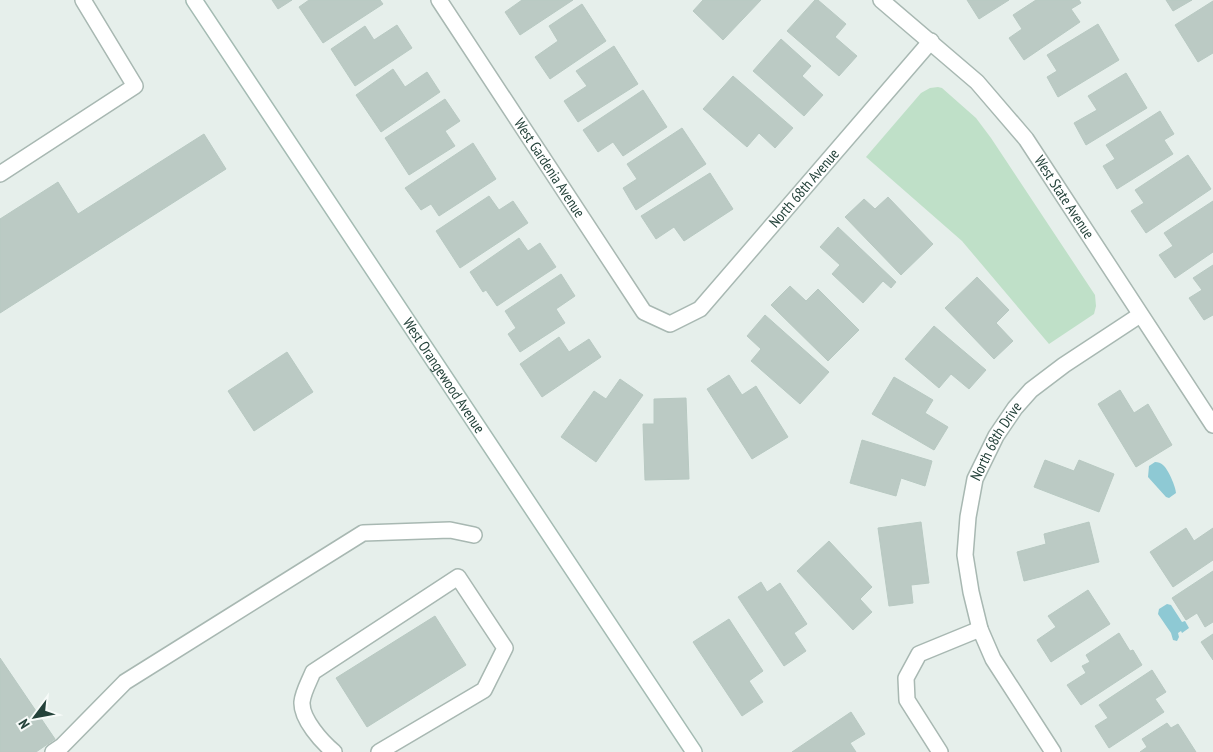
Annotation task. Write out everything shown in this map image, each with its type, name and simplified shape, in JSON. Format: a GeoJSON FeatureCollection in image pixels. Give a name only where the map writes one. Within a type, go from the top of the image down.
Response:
{"type":"FeatureCollection","features":[{"type":"Feature","properties":{"kind":"street"},"geometry":{"type":"LineString","coordinates":[[0,174],[136,86],[83,0]]}},
{"type":"Feature","properties":{"kind":"street","name":"West Orangewood Avenue"},"geometry":{"type":"LineString","coordinates":[[194,0],[694,752]]}},
{"type":"Feature","properties":{"kind":"street","name":"West Gardenia Avenue"},"geometry":{"type":"LineString","coordinates":[[439,0],[644,312],[670,324]]}},
{"type":"Feature","properties":{"kind":"street","name":"West State Avenue"},"geometry":{"type":"LineString","coordinates":[[881,0],[931,41],[976,82],[1026,139],[1213,425]]}},
{"type":"Feature","properties":{"kind":"street","name":"North 68th Avenue"},"geometry":{"type":"LineString","coordinates":[[670,324],[700,309],[931,41]]}},
{"type":"Feature","properties":{"kind":"street","name":"North 68th Drive"},"geometry":{"type":"LineString","coordinates":[[980,629],[965,555],[968,517],[975,478],[992,444],[1015,408],[1031,390],[1064,365],[1140,315]]}},
{"type":"Feature","properties":{"kind":"street"},"geometry":{"type":"LineString","coordinates":[[53,752],[62,746],[124,682],[363,533],[450,530],[474,535]]}},
{"type":"Feature","properties":{"kind":"street"},"geometry":{"type":"LineString","coordinates":[[334,752],[322,743],[309,723],[302,704],[306,687],[314,672],[458,577],[505,648],[484,690],[379,752]]}},
{"type":"Feature","properties":{"kind":"street"},"geometry":{"type":"LineString","coordinates":[[940,752],[907,700],[906,678],[919,654],[980,629],[993,659],[1053,752]]}},
{"type":"Feature","properties":{"kind":"green space"},"geometry":{"type":"Polygon","coordinates":[[[930,88],[942,88],[976,118],[1095,295],[1096,306],[1094,314],[1049,344],[962,241],[866,157],[921,93],[930,88]]]}},
{"type":"Feature","properties":{"kind":"water"},"geometry":{"type":"Polygon","coordinates":[[[1155,462],[1165,467],[1173,483],[1176,493],[1169,498],[1148,477],[1149,466],[1155,462]]]}},
{"type":"Feature","properties":{"kind":"water"},"geometry":{"type":"Polygon","coordinates":[[[1167,604],[1171,605],[1182,622],[1185,621],[1189,628],[1182,633],[1181,631],[1178,633],[1177,641],[1173,640],[1171,633],[1158,614],[1159,609],[1167,604]]]}},
{"type":"Feature","properties":{"kind":"building"},"geometry":{"type":"Polygon","coordinates":[[[272,0],[292,0],[278,9],[272,0]]]}},
{"type":"Feature","properties":{"kind":"building"},"geometry":{"type":"Polygon","coordinates":[[[309,0],[380,0],[383,4],[323,43],[299,7],[309,0]]]}},
{"type":"Feature","properties":{"kind":"building"},"geometry":{"type":"Polygon","coordinates":[[[522,0],[573,0],[520,35],[505,12],[522,0]]]}},
{"type":"Feature","properties":{"kind":"building"},"geometry":{"type":"Polygon","coordinates":[[[703,0],[761,0],[723,40],[693,11],[703,0]]]}},
{"type":"Feature","properties":{"kind":"building"},"geometry":{"type":"Polygon","coordinates":[[[815,0],[818,0],[846,24],[835,37],[857,56],[839,76],[787,31],[815,0]]]}},
{"type":"Feature","properties":{"kind":"building"},"geometry":{"type":"Polygon","coordinates":[[[967,0],[1009,0],[979,19],[967,0]]]}},
{"type":"Feature","properties":{"kind":"building"},"geometry":{"type":"Polygon","coordinates":[[[1036,0],[1079,0],[1081,3],[1071,9],[1080,22],[1024,60],[1009,38],[1022,29],[1013,15],[1036,0]]]}},
{"type":"Feature","properties":{"kind":"building"},"geometry":{"type":"Polygon","coordinates":[[[1166,0],[1192,0],[1173,11],[1166,0]]]}},
{"type":"Feature","properties":{"kind":"building"},"geometry":{"type":"Polygon","coordinates":[[[1213,1],[1213,53],[1198,62],[1175,25],[1213,1]]]}},
{"type":"Feature","properties":{"kind":"building"},"geometry":{"type":"Polygon","coordinates":[[[582,4],[606,41],[550,79],[535,57],[558,41],[549,26],[582,4]]]}},
{"type":"Feature","properties":{"kind":"building"},"geometry":{"type":"Polygon","coordinates":[[[1098,24],[1119,60],[1058,97],[1047,77],[1057,71],[1047,55],[1098,24]]]}},
{"type":"Feature","properties":{"kind":"building"},"geometry":{"type":"Polygon","coordinates":[[[397,25],[412,48],[355,86],[331,49],[365,26],[374,40],[397,25]]]}},
{"type":"Feature","properties":{"kind":"building"},"geometry":{"type":"Polygon","coordinates":[[[781,39],[811,66],[802,76],[823,95],[804,116],[753,71],[781,39]]]}},
{"type":"Feature","properties":{"kind":"building"},"geometry":{"type":"Polygon","coordinates":[[[614,46],[638,84],[578,122],[564,101],[587,86],[576,71],[614,46]]]}},
{"type":"Feature","properties":{"kind":"building"},"geometry":{"type":"Polygon","coordinates":[[[393,69],[405,87],[427,72],[440,92],[381,132],[356,95],[393,69]]]}},
{"type":"Feature","properties":{"kind":"building"},"geometry":{"type":"Polygon","coordinates":[[[1126,73],[1147,108],[1086,145],[1074,123],[1097,110],[1088,96],[1126,73]]]}},
{"type":"Feature","properties":{"kind":"building"},"geometry":{"type":"Polygon","coordinates":[[[733,76],[793,128],[775,148],[759,133],[747,147],[703,109],[733,76]]]}},
{"type":"Feature","properties":{"kind":"building"},"geometry":{"type":"Polygon","coordinates":[[[643,90],[667,127],[623,156],[613,142],[598,152],[583,130],[643,90]]]}},
{"type":"Feature","properties":{"kind":"building"},"geometry":{"type":"Polygon","coordinates":[[[445,99],[460,121],[445,131],[455,146],[409,175],[385,138],[445,99]]]}},
{"type":"Feature","properties":{"kind":"building"},"geometry":{"type":"Polygon","coordinates":[[[1160,111],[1174,134],[1164,140],[1173,154],[1117,189],[1103,166],[1115,159],[1106,145],[1160,111]]]}},
{"type":"Feature","properties":{"kind":"building"},"geometry":{"type":"Polygon","coordinates":[[[682,128],[706,164],[636,210],[623,188],[637,179],[627,164],[682,128]]]}},
{"type":"Feature","properties":{"kind":"building"},"geometry":{"type":"Polygon","coordinates":[[[204,134],[226,169],[0,313],[0,219],[58,182],[78,214],[204,134]]]}},
{"type":"Feature","properties":{"kind":"building"},"geometry":{"type":"Polygon","coordinates":[[[473,143],[496,179],[439,216],[431,204],[421,210],[405,188],[473,143]]]}},
{"type":"Feature","properties":{"kind":"building"},"geometry":{"type":"Polygon","coordinates":[[[1188,155],[1211,189],[1146,233],[1131,211],[1144,203],[1135,190],[1188,155]]]}},
{"type":"Feature","properties":{"kind":"building"},"geometry":{"type":"Polygon","coordinates":[[[710,173],[733,209],[684,241],[674,227],[656,239],[641,216],[710,173]]]}},
{"type":"Feature","properties":{"kind":"building"},"geometry":{"type":"Polygon","coordinates":[[[489,196],[499,210],[513,201],[528,223],[460,268],[436,231],[489,196]]]}},
{"type":"Feature","properties":{"kind":"building"},"geometry":{"type":"Polygon","coordinates":[[[888,197],[933,244],[901,275],[845,217],[864,199],[875,209],[888,197]]]}},
{"type":"Feature","properties":{"kind":"building"},"geometry":{"type":"Polygon","coordinates":[[[1213,201],[1213,252],[1175,278],[1159,255],[1173,246],[1164,233],[1213,201]]]}},
{"type":"Feature","properties":{"kind":"building"},"geometry":{"type":"Polygon","coordinates":[[[838,227],[896,282],[891,288],[883,281],[863,303],[832,274],[840,265],[820,247],[838,227]]]}},
{"type":"Feature","properties":{"kind":"building"},"geometry":{"type":"Polygon","coordinates":[[[519,238],[528,251],[540,243],[556,267],[497,306],[486,290],[483,292],[470,272],[519,238]]]}},
{"type":"Feature","properties":{"kind":"building"},"geometry":{"type":"Polygon","coordinates":[[[1213,265],[1213,315],[1204,320],[1189,298],[1202,290],[1193,278],[1213,265]]]}},
{"type":"Feature","properties":{"kind":"building"},"geometry":{"type":"Polygon","coordinates":[[[561,274],[575,296],[556,309],[565,323],[520,352],[508,334],[516,328],[505,311],[561,274]]]}},
{"type":"Feature","properties":{"kind":"building"},"geometry":{"type":"Polygon","coordinates":[[[977,277],[1009,310],[996,323],[1013,341],[994,359],[945,308],[977,277]]]}},
{"type":"Feature","properties":{"kind":"building"},"geometry":{"type":"Polygon","coordinates":[[[790,286],[806,301],[818,289],[859,330],[828,361],[771,305],[790,286]]]}},
{"type":"Feature","properties":{"kind":"building"},"geometry":{"type":"Polygon","coordinates":[[[765,315],[829,372],[800,404],[751,361],[761,349],[747,336],[765,315]]]}},
{"type":"Feature","properties":{"kind":"building"},"geometry":{"type":"Polygon","coordinates":[[[934,326],[986,370],[969,389],[951,374],[939,388],[905,359],[934,326]]]}},
{"type":"Feature","properties":{"kind":"building"},"geometry":{"type":"Polygon","coordinates":[[[559,337],[569,352],[589,339],[601,357],[542,397],[520,364],[559,337]]]}},
{"type":"Feature","properties":{"kind":"building"},"geometry":{"type":"Polygon","coordinates":[[[287,352],[313,392],[254,431],[228,391],[287,352]]]}},
{"type":"Feature","properties":{"kind":"building"},"geometry":{"type":"Polygon","coordinates":[[[729,375],[742,395],[756,386],[788,437],[752,459],[707,389],[729,375]]]}},
{"type":"Feature","properties":{"kind":"building"},"geometry":{"type":"Polygon","coordinates":[[[894,377],[933,400],[925,413],[948,427],[934,450],[872,414],[894,377]]]}},
{"type":"Feature","properties":{"kind":"building"},"geometry":{"type":"Polygon","coordinates":[[[620,379],[643,395],[596,462],[561,437],[594,391],[606,399],[620,379]]]}},
{"type":"Feature","properties":{"kind":"building"},"geometry":{"type":"Polygon","coordinates":[[[1120,390],[1134,413],[1148,404],[1172,445],[1136,467],[1098,404],[1120,390]]]}},
{"type":"Feature","properties":{"kind":"building"},"geometry":{"type":"Polygon","coordinates":[[[686,398],[689,479],[645,480],[643,424],[654,424],[654,399],[686,398]]]}},
{"type":"Feature","properties":{"kind":"building"},"geometry":{"type":"Polygon","coordinates":[[[862,440],[932,461],[925,486],[901,478],[896,496],[850,483],[862,440]]]}},
{"type":"Feature","properties":{"kind":"building"},"geometry":{"type":"Polygon","coordinates":[[[1045,460],[1074,471],[1079,460],[1114,474],[1099,512],[1034,487],[1045,460]]]}},
{"type":"Feature","properties":{"kind":"building"},"geometry":{"type":"Polygon","coordinates":[[[921,522],[929,583],[911,585],[913,603],[889,606],[878,528],[921,522]]]}},
{"type":"Feature","properties":{"kind":"building"},"geometry":{"type":"Polygon","coordinates":[[[1089,522],[1099,562],[1024,581],[1017,552],[1046,544],[1044,534],[1089,522]]]}},
{"type":"Feature","properties":{"kind":"building"},"geometry":{"type":"Polygon","coordinates":[[[1186,528],[1194,541],[1213,528],[1213,560],[1173,587],[1150,552],[1186,528]]]}},
{"type":"Feature","properties":{"kind":"building"},"geometry":{"type":"Polygon","coordinates":[[[829,541],[872,587],[860,599],[872,612],[853,630],[797,571],[829,541]]]}},
{"type":"Feature","properties":{"kind":"building"},"geometry":{"type":"Polygon","coordinates":[[[1213,571],[1213,622],[1205,627],[1197,613],[1186,620],[1172,598],[1213,571]]]}},
{"type":"Feature","properties":{"kind":"building"},"geometry":{"type":"Polygon","coordinates":[[[761,582],[767,592],[780,583],[807,624],[794,633],[806,651],[784,666],[738,597],[761,582]]]}},
{"type":"Feature","properties":{"kind":"building"},"geometry":{"type":"Polygon","coordinates":[[[1088,590],[1110,624],[1051,662],[1037,640],[1056,627],[1048,616],[1088,590]]]}},
{"type":"Feature","properties":{"kind":"building"},"geometry":{"type":"Polygon","coordinates":[[[435,616],[466,665],[367,727],[336,678],[435,616]]]}},
{"type":"Feature","properties":{"kind":"building"},"geometry":{"type":"Polygon","coordinates":[[[729,619],[763,671],[749,681],[763,702],[742,716],[693,642],[729,619]]]}},
{"type":"Feature","properties":{"kind":"building"},"geometry":{"type":"Polygon","coordinates":[[[1119,633],[1130,651],[1133,650],[1142,665],[1081,705],[1067,685],[1086,673],[1082,666],[1090,662],[1086,655],[1119,633]]]}},
{"type":"Feature","properties":{"kind":"building"},"geometry":{"type":"Polygon","coordinates":[[[1213,634],[1213,660],[1201,642],[1213,634]]]}},
{"type":"Feature","properties":{"kind":"building"},"geometry":{"type":"Polygon","coordinates":[[[0,658],[55,739],[36,752],[0,752],[0,658]]]}},
{"type":"Feature","properties":{"kind":"building"},"geometry":{"type":"Polygon","coordinates":[[[1152,670],[1166,692],[1155,699],[1164,712],[1109,748],[1095,726],[1108,718],[1099,705],[1152,670]]]}},
{"type":"Feature","properties":{"kind":"building"},"geometry":{"type":"Polygon","coordinates":[[[851,712],[865,734],[850,743],[856,752],[792,752],[851,712]]]}},
{"type":"Feature","properties":{"kind":"building"},"geometry":{"type":"Polygon","coordinates":[[[1167,723],[1171,728],[1178,724],[1196,752],[1140,752],[1147,747],[1142,739],[1167,723]]]}}]}
